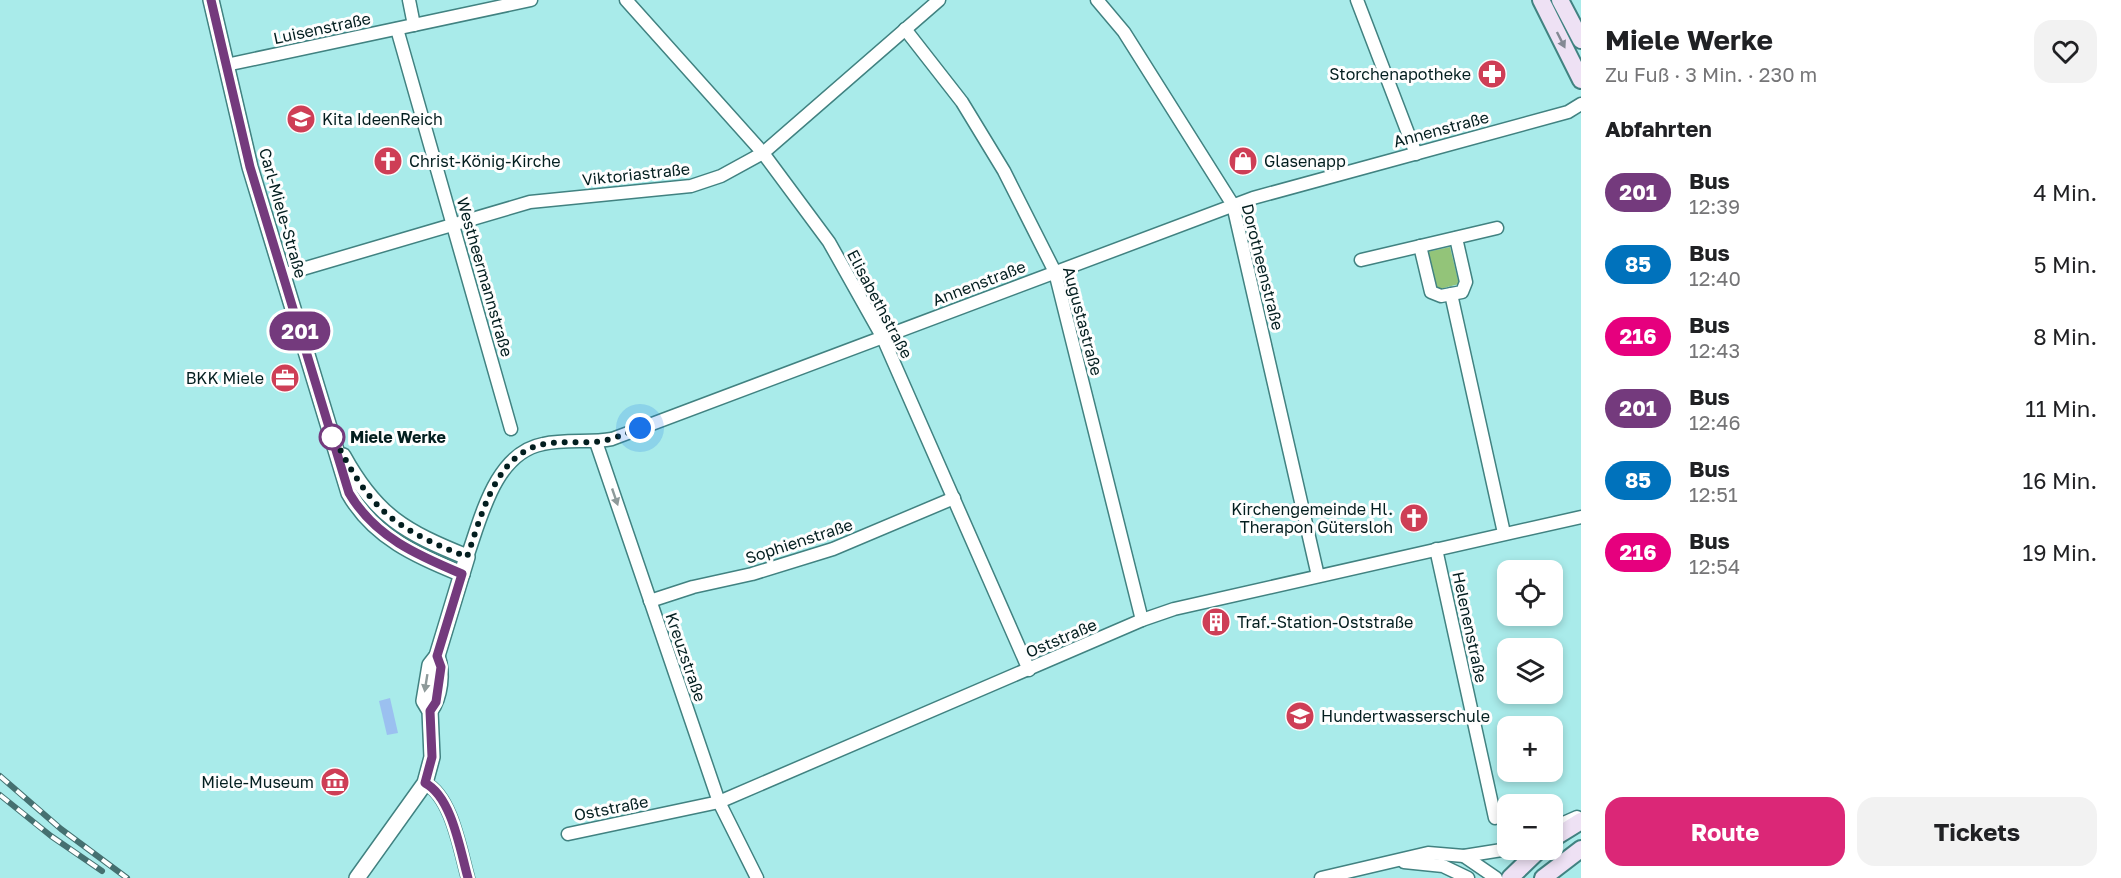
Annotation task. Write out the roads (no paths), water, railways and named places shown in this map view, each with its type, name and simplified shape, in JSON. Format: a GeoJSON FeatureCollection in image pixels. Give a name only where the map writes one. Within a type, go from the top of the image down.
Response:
{"type":"FeatureCollection","features":[{"type":"Feature","properties":{"kind":"main road"},"geometry":{"type":"LineString","coordinates":[[1541,0],[1581,80]]}},
{"type":"Feature","properties":{"kind":"main road"},"geometry":{"type":"LineString","coordinates":[[1560,0],[1581,40]]}},
{"type":"Feature","properties":{"kind":"main road"},"geometry":{"type":"LineString","coordinates":[[1563,832],[1581,821]]}},
{"type":"Feature","properties":{"kind":"main road"},"geometry":{"type":"LineString","coordinates":[[1543,878],[1581,849]]}},
{"type":"Feature","properties":{"kind":"main road"},"geometry":{"type":"LineString","coordinates":[[1510,878],[1529,860]]}},
{"type":"Feature","properties":{"kind":"street","name":"Carl-Miele-Straße"},"geometry":{"type":"LineString","coordinates":[[211,0],[250,167],[332,434],[337,460],[349,493],[370,522],[397,544],[462,574]]}},
{"type":"Feature","properties":{"kind":"street"},"geometry":{"type":"LineString","coordinates":[[409,0],[414,25]]}},
{"type":"Feature","properties":{"kind":"street","name":"Luisenstraße"},"geometry":{"type":"LineString","coordinates":[[226,65],[531,0]]}},
{"type":"Feature","properties":{"kind":"street","name":"Elisabethstraße"},"geometry":{"type":"LineString","coordinates":[[626,0],[763,153],[829,242],[883,338],[1029,670]]}},
{"type":"Feature","properties":{"kind":"street","name":"Viktoriastraße"},"geometry":{"type":"LineString","coordinates":[[282,275],[530,202],[691,186],[722,176],[763,153],[939,0]]}},
{"type":"Feature","properties":{"kind":"street","name":"Dorotheenstraße"},"geometry":{"type":"LineString","coordinates":[[1097,0],[1124,32],[1233,205],[1318,576]]}},
{"type":"Feature","properties":{"kind":"street"},"geometry":{"type":"LineString","coordinates":[[1356,0],[1416,154]]}},
{"type":"Feature","properties":{"kind":"street"},"geometry":{"type":"LineString","coordinates":[[1569,0],[1570,17]]}},
{"type":"Feature","properties":{"kind":"street","name":"Westheermannstraße"},"geometry":{"type":"LineString","coordinates":[[398,29],[511,429]]}},
{"type":"Feature","properties":{"kind":"street","name":"Augustastraße"},"geometry":{"type":"LineString","coordinates":[[905,29],[962,102],[1004,171],[1055,272],[1142,620]]}},
{"type":"Feature","properties":{"kind":"street","name":"Annenstraße"},"geometry":{"type":"LineString","coordinates":[[462,574],[490,494],[502,473],[517,457],[531,448],[547,443],[596,442],[612,439],[1233,205],[1568,112],[1581,104]]}},
{"type":"Feature","properties":{"kind":"street"},"geometry":{"type":"LineString","coordinates":[[1361,260],[1497,228]]}},
{"type":"Feature","properties":{"kind":"street"},"geometry":{"type":"LineString","coordinates":[[1420,246],[1431,292],[1441,297],[1462,292],[1466,282],[1456,238]]}},
{"type":"Feature","properties":{"kind":"street"},"geometry":{"type":"LineString","coordinates":[[1451,294],[1504,533]]}},
{"type":"Feature","properties":{"kind":"street","name":"Carl-Miele-Straße"},"geometry":{"type":"LineString","coordinates":[[332,434],[361,486],[381,510],[397,524],[426,540],[467,557]]}},
{"type":"Feature","properties":{"kind":"street","name":"Kreuzstraße"},"geometry":{"type":"LineString","coordinates":[[596,442],[719,802],[757,878]]}},
{"type":"Feature","properties":{"kind":"street","name":"Sophienstraße"},"geometry":{"type":"LineString","coordinates":[[650,601],[693,587],[752,574],[833,549],[954,498]]}},
{"type":"Feature","properties":{"kind":"street","name":"Oststraße"},"geometry":{"type":"LineString","coordinates":[[568,834],[719,802],[1142,620],[1174,609],[1581,517]]}},
{"type":"Feature","properties":{"kind":"street","name":"Helenenstraße"},"geometry":{"type":"LineString","coordinates":[[1436,549],[1495,818]]}},
{"type":"Feature","properties":{"kind":"street"},"geometry":{"type":"LineString","coordinates":[[357,878],[425,783],[432,757],[430,711],[424,700],[426,682],[430,665],[437,656],[462,574]]}},
{"type":"Feature","properties":{"kind":"street"},"geometry":{"type":"LineString","coordinates":[[425,783],[437,789],[445,803],[468,878]]}},
{"type":"Feature","properties":{"kind":"street"},"geometry":{"type":"LineString","coordinates":[[1563,823],[1581,816]]}},
{"type":"Feature","properties":{"kind":"street"},"geometry":{"type":"LineString","coordinates":[[1321,878],[1428,853],[1464,856],[1497,851]]}},
{"type":"Feature","properties":{"kind":"street"},"geometry":{"type":"LineString","coordinates":[[1464,856],[1496,878]]}},
{"type":"Feature","properties":{"kind":"street"},"geometry":{"type":"LineString","coordinates":[[1394,861],[1443,866],[1468,878]]}},
{"type":"Feature","properties":{"kind":"water"},"geometry":{"type":"Polygon","coordinates":[[[390,698],[398,733],[387,735],[379,701],[390,698]]]}},
{"type":"Feature","properties":{"kind":"railway"},"geometry":{"type":"LineString","coordinates":[[0,776],[61,829],[127,878]]}},
{"type":"Feature","properties":{"kind":"railway"},"geometry":{"type":"LineString","coordinates":[[0,795],[51,836],[102,871]]}},
{"type":"Feature","properties":{"kind":"place","name":"Storchenapotheke"},"geometry":{"type":"Point","coordinates":[1492,74]}},
{"type":"Feature","properties":{"kind":"place","name":"Kita IdeenReich"},"geometry":{"type":"Point","coordinates":[301,119]}},
{"type":"Feature","properties":{"kind":"place","name":"Christ-König-Kirche"},"geometry":{"type":"Point","coordinates":[388,161]}},
{"type":"Feature","properties":{"kind":"place","name":"Glasenapp"},"geometry":{"type":"Point","coordinates":[1243,161]}},
{"type":"Feature","properties":{"kind":"place","name":"BKK Miele"},"geometry":{"type":"Point","coordinates":[285,378]}},
{"type":"Feature","properties":{"kind":"place","name":"Miele Werke"},"geometry":{"type":"Point","coordinates":[332,437]}},
{"type":"Feature","properties":{"kind":"place","name":"Kirchengemeinde Hl. Therapon Gütersloh"},"geometry":{"type":"Point","coordinates":[1414,518]}},
{"type":"Feature","properties":{"kind":"place","name":"Traf.-Station-Oststraße"},"geometry":{"type":"Point","coordinates":[1216,622]}},
{"type":"Feature","properties":{"kind":"place","name":"Hundertwasserschule"},"geometry":{"type":"Point","coordinates":[1300,716]}},
{"type":"Feature","properties":{"kind":"place","name":"Miele-Museum"},"geometry":{"type":"Point","coordinates":[335,782]}}]}
